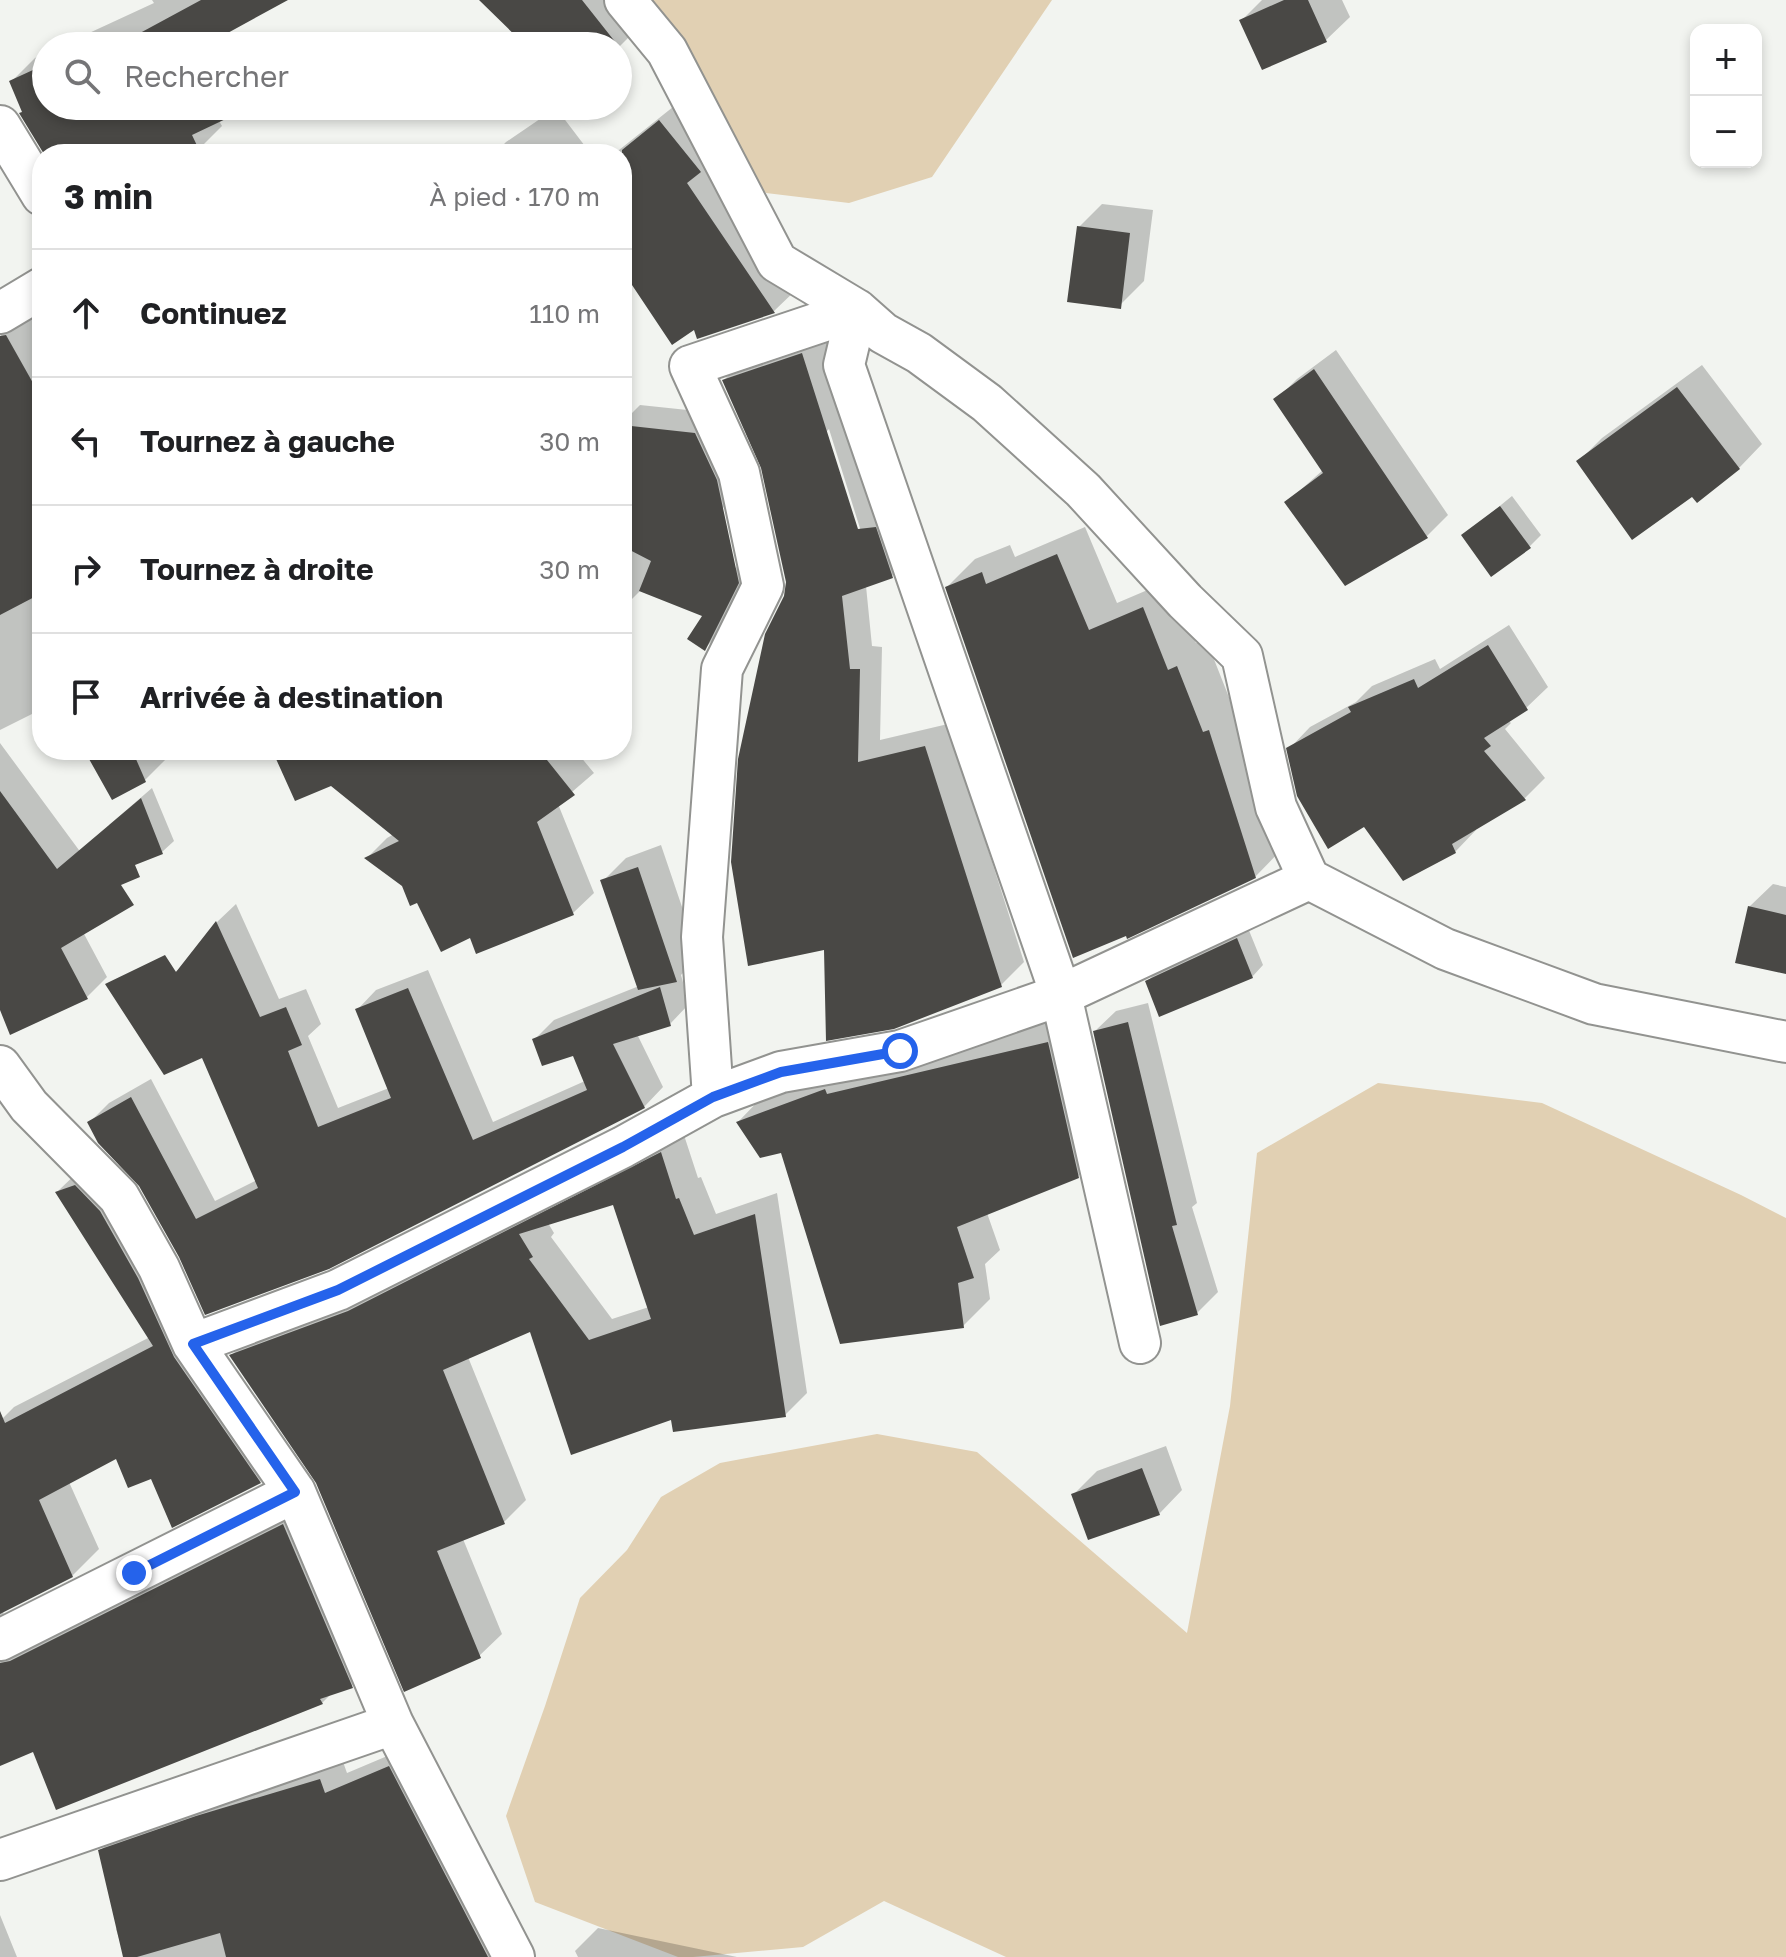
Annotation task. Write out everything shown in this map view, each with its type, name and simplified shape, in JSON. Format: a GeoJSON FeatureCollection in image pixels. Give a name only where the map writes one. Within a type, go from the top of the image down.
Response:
{"type":"FeatureCollection","features":[{"type":"Feature","properties":{"kind":"street"},"geometry":{"type":"LineString","coordinates":[[625,0],[667,51],[777,262],[857,310],[883,333],[919,353],[987,403],[1083,490],[1185,601],[1242,656],[1276,807],[1309,879],[1445,949],[1594,1004],[1786,1042]]}},
{"type":"Feature","properties":{"kind":"street"},"geometry":{"type":"LineString","coordinates":[[0,126],[32,179]]}},
{"type":"Feature","properties":{"kind":"street"},"geometry":{"type":"LineString","coordinates":[[0,313],[32,294]]}},
{"type":"Feature","properties":{"kind":"street"},"geometry":{"type":"LineString","coordinates":[[857,310],[844,365],[1061,995],[1140,1343]]}},
{"type":"Feature","properties":{"kind":"street"},"geometry":{"type":"LineString","coordinates":[[713,1097],[702,937],[722,669],[763,586],[739,473],[690,366],[857,310]]}},
{"type":"Feature","properties":{"kind":"street"},"geometry":{"type":"LineString","coordinates":[[193,1344],[338,1290],[623,1147],[713,1097],[781,1072],[900,1051],[1061,995],[1309,879]]}},
{"type":"Feature","properties":{"kind":"street"},"geometry":{"type":"LineString","coordinates":[[0,1066],[29,1106],[119,1197],[159,1268],[193,1344],[295,1492],[393,1724],[514,1957]]}},
{"type":"Feature","properties":{"kind":"street"},"geometry":{"type":"LineString","coordinates":[[0,1640],[295,1492]]}},
{"type":"Feature","properties":{"kind":"street"},"geometry":{"type":"LineString","coordinates":[[0,1860],[393,1724]]}},
{"type":"Feature","properties":{"kind":"shaded area"},"geometry":{"type":"Polygon","coordinates":[[[624,0],[1052,0],[932,177],[849,203],[766,193],[664,71],[624,0]]]}},
{"type":"Feature","properties":{"kind":"shaded area"},"geometry":{"type":"Polygon","coordinates":[[[1378,1083],[1542,1103],[1786,1218],[1786,1957],[1006,1957],[884,1901],[803,1947],[678,1957],[535,1902],[506,1816],[580,1598],[627,1550],[661,1497],[720,1463],[877,1434],[977,1452],[1187,1633],[1230,1406],[1257,1153],[1378,1083]]]}},
{"type":"Feature","properties":{"kind":"building"},"geometry":{"type":"Polygon","coordinates":[[[201,0],[288,0],[230,32],[142,32],[201,0]]]}},
{"type":"Feature","properties":{"kind":"building"},"geometry":{"type":"Polygon","coordinates":[[[479,0],[582,0],[607,32],[512,32],[479,0]]]}},
{"type":"Feature","properties":{"kind":"building"},"geometry":{"type":"Polygon","coordinates":[[[1284,0],[1308,0],[1327,42],[1262,70],[1239,20],[1284,0]]]}},
{"type":"Feature","properties":{"kind":"building"},"geometry":{"type":"Polygon","coordinates":[[[32,70],[32,120],[224,120],[192,135],[196,144],[38,144],[19,113],[22,112],[9,81],[32,70]]]}},
{"type":"Feature","properties":{"kind":"building"},"geometry":{"type":"Polygon","coordinates":[[[659,120],[701,172],[687,183],[775,313],[697,339],[694,330],[672,345],[632,285],[632,144],[629,144],[659,120]]]}},
{"type":"Feature","properties":{"kind":"building"},"geometry":{"type":"Polygon","coordinates":[[[1077,226],[1130,233],[1121,309],[1067,302],[1077,226]]]}},
{"type":"Feature","properties":{"kind":"building"},"geometry":{"type":"Polygon","coordinates":[[[6,335],[32,381],[32,598],[0,615],[0,336],[6,335]]]}},
{"type":"Feature","properties":{"kind":"building"},"geometry":{"type":"Polygon","coordinates":[[[802,353],[858,529],[876,527],[893,578],[842,596],[850,669],[860,669],[858,762],[925,746],[1002,987],[894,1029],[826,1041],[824,950],[748,966],[731,862],[738,759],[765,634],[784,596],[786,582],[761,468],[722,380],[802,353]]]}},
{"type":"Feature","properties":{"kind":"building"},"geometry":{"type":"Polygon","coordinates":[[[1314,369],[1428,538],[1345,586],[1284,502],[1323,473],[1273,399],[1314,369]]]}},
{"type":"Feature","properties":{"kind":"building"},"geometry":{"type":"Polygon","coordinates":[[[1677,387],[1740,469],[1697,503],[1692,497],[1632,540],[1576,461],[1677,387]]]}},
{"type":"Feature","properties":{"kind":"building"},"geometry":{"type":"Polygon","coordinates":[[[632,426],[695,433],[717,480],[739,583],[705,651],[687,639],[702,616],[639,591],[651,561],[632,551],[632,426]]]}},
{"type":"Feature","properties":{"kind":"building"},"geometry":{"type":"Polygon","coordinates":[[[1500,506],[1531,548],[1491,577],[1461,535],[1500,506]]]}},
{"type":"Feature","properties":{"kind":"building"},"geometry":{"type":"Polygon","coordinates":[[[1057,554],[1089,630],[1143,607],[1168,670],[1177,666],[1203,732],[1209,730],[1256,878],[1127,939],[1126,936],[1073,958],[945,587],[982,572],[986,584],[1057,554]]]}},
{"type":"Feature","properties":{"kind":"building"},"geometry":{"type":"Polygon","coordinates":[[[1488,645],[1528,710],[1484,738],[1491,746],[1484,751],[1526,800],[1452,844],[1456,853],[1403,881],[1364,827],[1328,849],[1297,796],[1286,748],[1351,712],[1348,707],[1414,679],[1418,688],[1488,645]]]}},
{"type":"Feature","properties":{"kind":"building"},"geometry":{"type":"Polygon","coordinates":[[[90,760],[136,760],[146,782],[112,800],[90,760]]]}},
{"type":"Feature","properties":{"kind":"building"},"geometry":{"type":"Polygon","coordinates":[[[277,760],[547,760],[575,795],[537,822],[574,915],[476,954],[470,938],[441,952],[417,903],[410,906],[402,886],[364,858],[399,841],[331,786],[295,801],[277,760]]]}},
{"type":"Feature","properties":{"kind":"building"},"geometry":{"type":"Polygon","coordinates":[[[0,791],[57,869],[141,798],[163,854],[135,865],[140,877],[121,885],[134,905],[61,948],[88,999],[10,1035],[0,1010],[0,791]]]}},
{"type":"Feature","properties":{"kind":"building"},"geometry":{"type":"Polygon","coordinates":[[[638,867],[677,982],[638,990],[600,880],[638,867]]]}},
{"type":"Feature","properties":{"kind":"building"},"geometry":{"type":"Polygon","coordinates":[[[1748,906],[1786,915],[1786,974],[1735,963],[1748,906]]]}},
{"type":"Feature","properties":{"kind":"building"},"geometry":{"type":"Polygon","coordinates":[[[216,921],[260,1017],[286,1007],[302,1045],[288,1051],[318,1127],[391,1098],[355,1009],[408,988],[473,1140],[587,1090],[573,1056],[542,1066],[532,1039],[660,987],[671,1026],[613,1044],[645,1108],[329,1269],[205,1315],[179,1257],[139,1186],[98,1143],[87,1122],[131,1097],[196,1219],[258,1188],[202,1058],[164,1075],[105,984],[165,955],[176,972],[216,921]]]}},
{"type":"Feature","properties":{"kind":"building"},"geometry":{"type":"Polygon","coordinates":[[[1237,938],[1253,978],[1159,1017],[1145,981],[1237,938]]]}},
{"type":"Feature","properties":{"kind":"building"},"geometry":{"type":"Polygon","coordinates":[[[1128,1022],[1177,1225],[1172,1226],[1198,1315],[1160,1326],[1093,1031],[1128,1022]]]}},
{"type":"Feature","properties":{"kind":"building"},"geometry":{"type":"Polygon","coordinates":[[[1048,1042],[1079,1178],[957,1227],[974,1278],[958,1283],[964,1328],[840,1344],[781,1153],[760,1158],[736,1122],[825,1089],[827,1094],[1048,1042]]]}},
{"type":"Feature","properties":{"kind":"building"},"geometry":{"type":"Polygon","coordinates":[[[661,1152],[676,1199],[679,1198],[694,1235],[755,1214],[786,1417],[673,1432],[671,1420],[571,1455],[530,1332],[443,1370],[505,1524],[437,1551],[481,1658],[404,1692],[316,1483],[229,1355],[348,1311],[661,1152]],[[613,1205],[519,1234],[533,1257],[529,1259],[589,1340],[651,1319],[613,1205]]]}},
{"type":"Feature","properties":{"kind":"building"},"geometry":{"type":"Polygon","coordinates":[[[75,1185],[100,1211],[138,1278],[174,1357],[261,1483],[172,1528],[151,1479],[128,1488],[116,1459],[39,1500],[73,1577],[0,1614],[0,1411],[5,1423],[153,1346],[55,1192],[75,1185]]]}},
{"type":"Feature","properties":{"kind":"building"},"geometry":{"type":"Polygon","coordinates":[[[1142,1468],[1160,1515],[1088,1540],[1071,1494],[1142,1468]]]}},
{"type":"Feature","properties":{"kind":"building"},"geometry":{"type":"Polygon","coordinates":[[[283,1524],[353,1688],[320,1699],[323,1704],[56,1810],[33,1752],[0,1766],[0,1663],[10,1661],[283,1524]]]}},
{"type":"Feature","properties":{"kind":"building"},"geometry":{"type":"Polygon","coordinates":[[[389,1766],[488,1957],[226,1957],[220,1933],[137,1957],[123,1957],[98,1850],[196,1816],[320,1779],[325,1793],[389,1766]]]}},
{"type":"Feature","properties":{"kind":"route"},"geometry":{"type":"LineString","coordinates":[[134,1573],[295,1492],[193,1344],[338,1290],[623,1147],[713,1097],[781,1072],[900,1051]]}}]}
